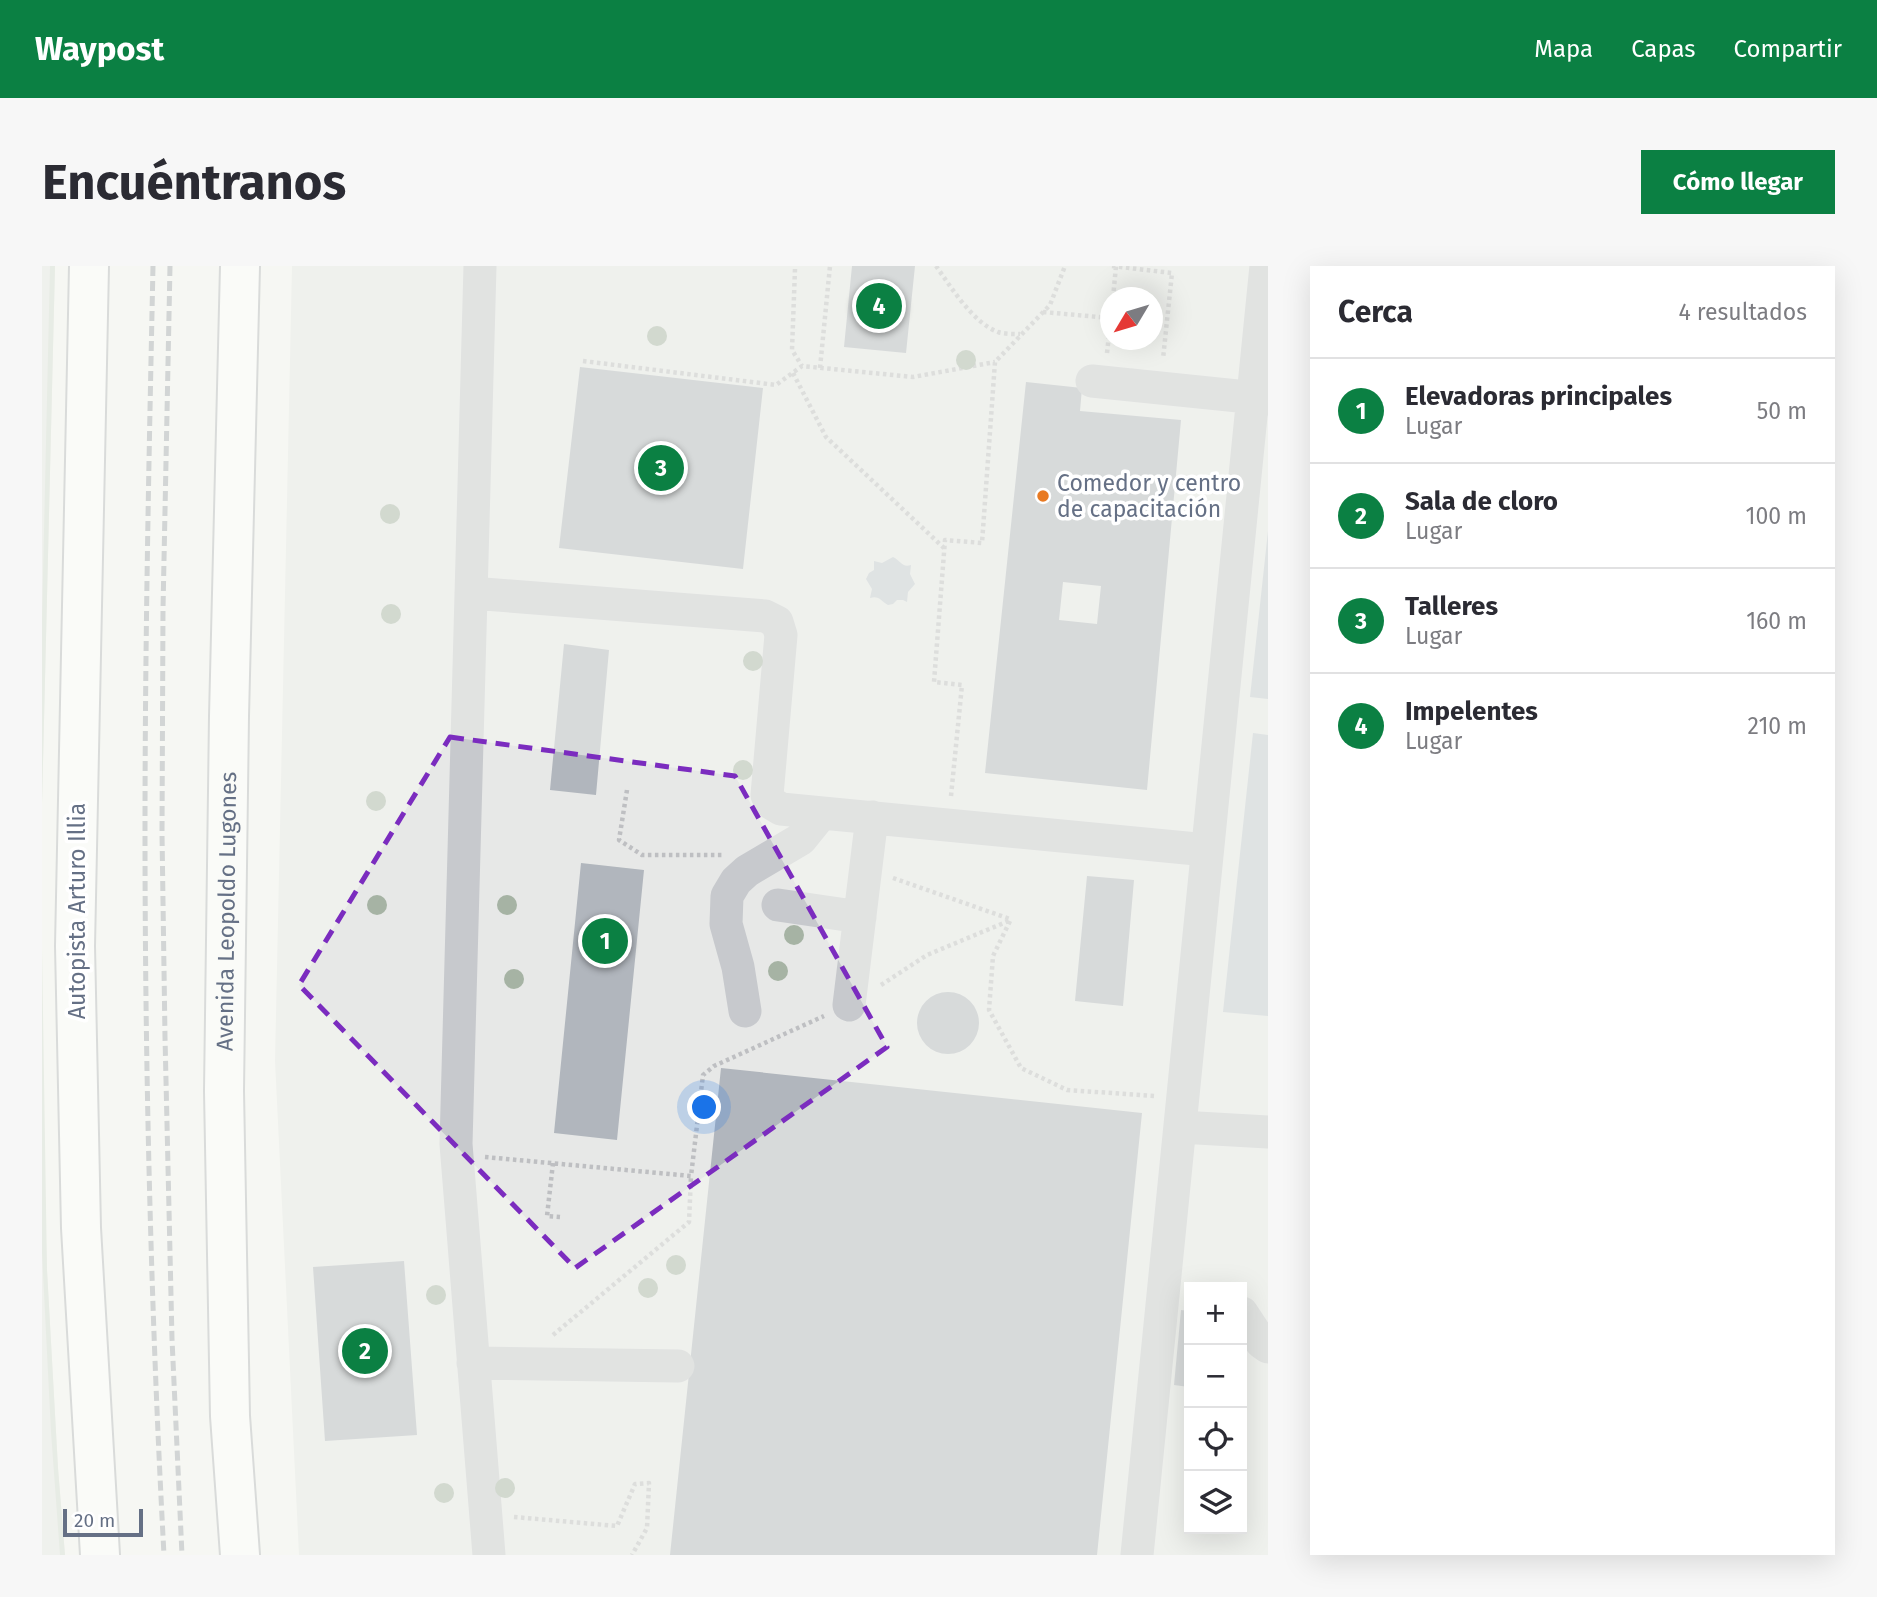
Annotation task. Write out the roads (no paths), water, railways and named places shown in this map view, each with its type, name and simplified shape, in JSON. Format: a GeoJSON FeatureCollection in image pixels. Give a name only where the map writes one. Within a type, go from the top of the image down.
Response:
{"type":"FeatureCollection","features":[{"type":"Feature","properties":{"kind":"highway","name":"Autopista Arturo Illia"},"geometry":{"type":"LineString","coordinates":[[89,266],[75,946],[80,1228],[100,1555]]}},
{"type":"Feature","properties":{"kind":"highway","name":"Avenida Leopoldo Lugones"},"geometry":{"type":"LineString","coordinates":[[240,266],[224,1091],[230,1416],[240,1555]]}},
{"type":"Feature","properties":{"kind":"lane"},"geometry":{"type":"LineString","coordinates":[[480,266],[456,1144],[489,1555]]}},
{"type":"Feature","properties":{"kind":"lane"},"geometry":{"type":"LineString","coordinates":[[1137,1555],[1176,1294],[1181,1113],[1260,398],[1266,266]]}},
{"type":"Feature","properties":{"kind":"lane"},"geometry":{"type":"LineString","coordinates":[[1098,382],[1260,398]]}},
{"type":"Feature","properties":{"kind":"lane"},"geometry":{"type":"LineString","coordinates":[[471,593],[765,616],[777,622],[781,635],[767,795],[771,803],[781,810],[1208,850]]}},
{"type":"Feature","properties":{"kind":"lane"},"geometry":{"type":"LineString","coordinates":[[745,1011],[738,967],[726,924],[727,896],[736,881],[747,871],[801,839],[822,813]]}},
{"type":"Feature","properties":{"kind":"lane"},"geometry":{"type":"LineString","coordinates":[[849,1005],[872,817]]}},
{"type":"Feature","properties":{"kind":"lane"},"geometry":{"type":"LineString","coordinates":[[778,905],[860,917]]}},
{"type":"Feature","properties":{"kind":"lane"},"geometry":{"type":"LineString","coordinates":[[1181,1113],[1268,1132]]}},
{"type":"Feature","properties":{"kind":"lane"},"geometry":{"type":"LineString","coordinates":[[1247,1321],[1261,1342],[1268,1347]]}},
{"type":"Feature","properties":{"kind":"lane"},"geometry":{"type":"LineString","coordinates":[[473,1363],[678,1366]]}},
{"type":"Feature","properties":{"kind":"railway"},"geometry":{"type":"LineString","coordinates":[[153,266],[146,618],[145,921],[152,1284],[164,1555]]}},
{"type":"Feature","properties":{"kind":"railway"},"geometry":{"type":"LineString","coordinates":[[170,266],[163,609],[162,833],[172,1339],[182,1555]]}},
{"type":"Feature","properties":{"kind":"place","name":"Impelentes"},"geometry":{"type":"Point","coordinates":[879,306]}},
{"type":"Feature","properties":{"kind":"place","name":"Talleres"},"geometry":{"type":"Point","coordinates":[661,468]}},
{"type":"Feature","properties":{"kind":"place","name":"Comedor y centro de capacitación"},"geometry":{"type":"Point","coordinates":[1043,496]}},
{"type":"Feature","properties":{"kind":"place","name":"Elevadoras principales"},"geometry":{"type":"Point","coordinates":[605,941]}},
{"type":"Feature","properties":{"kind":"place","name":"Sala de cloro"},"geometry":{"type":"Point","coordinates":[365,1351]}}]}
